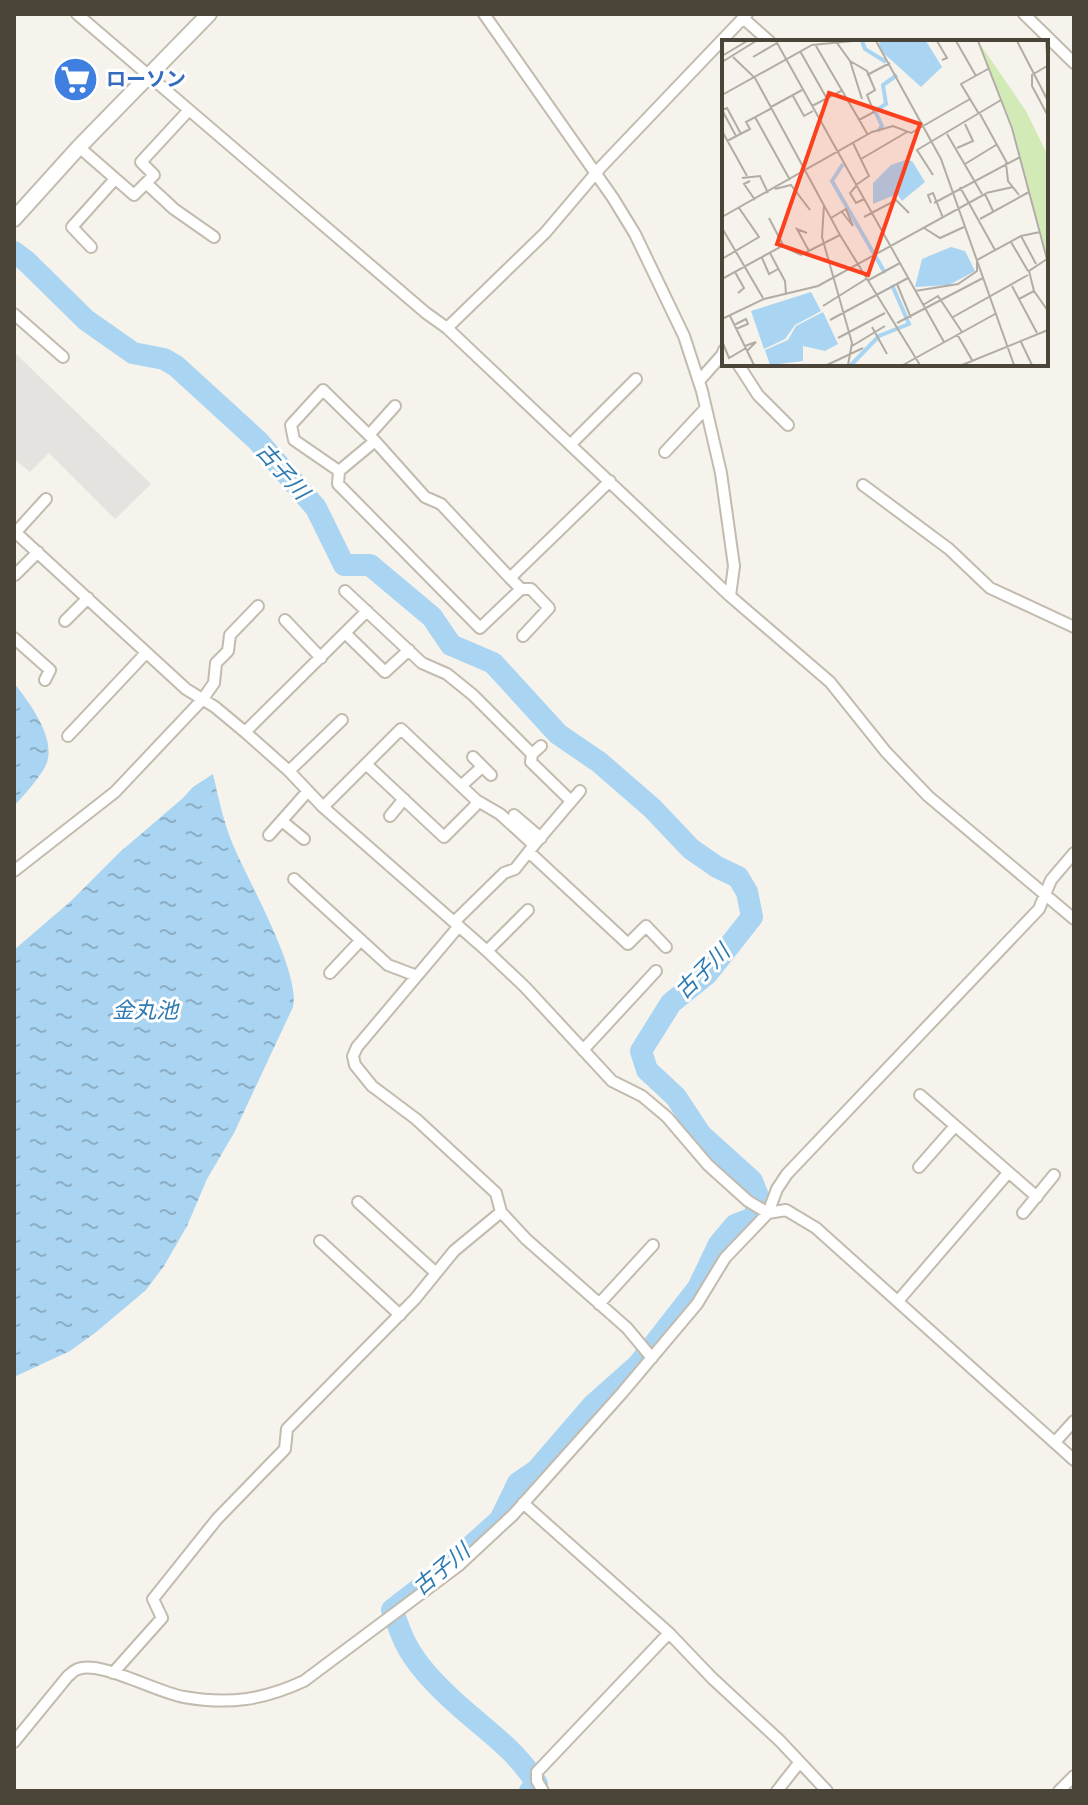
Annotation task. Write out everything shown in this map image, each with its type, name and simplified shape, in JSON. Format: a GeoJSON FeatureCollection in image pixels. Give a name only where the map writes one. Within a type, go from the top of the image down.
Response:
{"type":"FeatureCollection","features":[{"type":"Feature","properties":{"kind":"street"},"geometry":{"type":"LineString","coordinates":[[77,14],[447,328],[730,596],[830,682],[886,752],[928,796],[1074,919]]}},
{"type":"Feature","properties":{"kind":"street"},"geometry":{"type":"LineString","coordinates":[[14,219],[79,147],[209,14]]}},
{"type":"Feature","properties":{"kind":"street"},"geometry":{"type":"LineString","coordinates":[[484,14],[635,234],[684,336],[699,381],[721,473],[734,566],[730,596]]}},
{"type":"Feature","properties":{"kind":"street"},"geometry":{"type":"LineString","coordinates":[[1024,14],[1074,63]]}},
{"type":"Feature","properties":{"kind":"street"},"geometry":{"type":"LineString","coordinates":[[725,40],[745,16],[768,40]]}},
{"type":"Feature","properties":{"kind":"street"},"geometry":{"type":"LineString","coordinates":[[447,328],[545,233],[596,173],[722,44]]}},
{"type":"Feature","properties":{"kind":"street"},"geometry":{"type":"LineString","coordinates":[[79,147],[134,195],[154,175],[141,162],[189,110]]}},
{"type":"Feature","properties":{"kind":"street"},"geometry":{"type":"LineString","coordinates":[[91,247],[72,227],[115,179]]}},
{"type":"Feature","properties":{"kind":"street"},"geometry":{"type":"LineString","coordinates":[[146,183],[174,209],[214,237]]}},
{"type":"Feature","properties":{"kind":"street"},"geometry":{"type":"LineString","coordinates":[[14,314],[63,357]]}},
{"type":"Feature","properties":{"kind":"street"},"geometry":{"type":"LineString","coordinates":[[699,381],[722,352]]}},
{"type":"Feature","properties":{"kind":"street"},"geometry":{"type":"LineString","coordinates":[[739,366],[758,395],[788,425]]}},
{"type":"Feature","properties":{"kind":"street"},"geometry":{"type":"LineString","coordinates":[[571,444],[636,379]]}},
{"type":"Feature","properties":{"kind":"street"},"geometry":{"type":"LineString","coordinates":[[339,471],[294,440],[291,425],[323,390],[425,497],[441,504],[521,589]]}},
{"type":"Feature","properties":{"kind":"street"},"geometry":{"type":"LineString","coordinates":[[395,406],[372,438],[339,471],[338,484],[480,628],[521,589],[531,589],[549,608],[523,636]]}},
{"type":"Feature","properties":{"kind":"street"},"geometry":{"type":"LineString","coordinates":[[665,452],[706,408]]}},
{"type":"Feature","properties":{"kind":"street"},"geometry":{"type":"LineString","coordinates":[[510,578],[610,481]]}},
{"type":"Feature","properties":{"kind":"street"},"geometry":{"type":"LineString","coordinates":[[863,485],[949,549],[990,588],[1074,627]]}},
{"type":"Feature","properties":{"kind":"street"},"geometry":{"type":"LineString","coordinates":[[46,499],[15,531],[186,689],[245,732],[323,807],[487,951],[525,987],[612,1081],[642,1096],[667,1117],[708,1165],[748,1201],[766,1212],[786,1210],[816,1228],[1074,1460]]}},
{"type":"Feature","properties":{"kind":"street"},"geometry":{"type":"LineString","coordinates":[[15,575],[38,552]]}},
{"type":"Feature","properties":{"kind":"street"},"geometry":{"type":"LineString","coordinates":[[345,591],[422,663],[447,674],[473,695],[532,754]]}},
{"type":"Feature","properties":{"kind":"street"},"geometry":{"type":"LineString","coordinates":[[65,621],[88,598]]}},
{"type":"Feature","properties":{"kind":"street"},"geometry":{"type":"LineString","coordinates":[[14,871],[115,792],[202,700],[214,683],[216,663],[228,651],[230,635],[258,606]]}},
{"type":"Feature","properties":{"kind":"street"},"geometry":{"type":"LineString","coordinates":[[245,732],[367,611]]}},
{"type":"Feature","properties":{"kind":"street"},"geometry":{"type":"LineString","coordinates":[[285,620],[321,658]]}},
{"type":"Feature","properties":{"kind":"street"},"geometry":{"type":"LineString","coordinates":[[345,633],[385,672],[409,650]]}},
{"type":"Feature","properties":{"kind":"street"},"geometry":{"type":"LineString","coordinates":[[14,638],[50,670],[45,680]]}},
{"type":"Feature","properties":{"kind":"street"},"geometry":{"type":"LineString","coordinates":[[68,736],[146,653]]}},
{"type":"Feature","properties":{"kind":"street"},"geometry":{"type":"LineString","coordinates":[[289,771],[344,722],[333,712]]}},
{"type":"Feature","properties":{"kind":"street"},"geometry":{"type":"LineString","coordinates":[[323,807],[401,729],[476,800],[500,814],[535,845],[628,944],[646,926],[666,947]]}},
{"type":"Feature","properties":{"kind":"street"},"geometry":{"type":"LineString","coordinates":[[541,746],[532,754],[531,762],[571,801]]}},
{"type":"Feature","properties":{"kind":"street"},"geometry":{"type":"LineString","coordinates":[[461,786],[486,771],[473,757]]}},
{"type":"Feature","properties":{"kind":"street"},"geometry":{"type":"LineString","coordinates":[[366,764],[444,837],[475,806],[476,800]]}},
{"type":"Feature","properties":{"kind":"street"},"geometry":{"type":"LineString","coordinates":[[269,835],[308,791]]}},
{"type":"Feature","properties":{"kind":"street"},"geometry":{"type":"LineString","coordinates":[[580,791],[515,869],[504,873],[456,924],[353,1056],[355,1065],[372,1086],[416,1119],[496,1193],[501,1212],[542,1254],[641,1343],[651,1357]]}},
{"type":"Feature","properties":{"kind":"street"},"geometry":{"type":"LineString","coordinates":[[390,816],[404,799]]}},
{"type":"Feature","properties":{"kind":"street"},"geometry":{"type":"LineString","coordinates":[[514,815],[535,845]]}},
{"type":"Feature","properties":{"kind":"street"},"geometry":{"type":"LineString","coordinates":[[282,821],[304,839]]}},
{"type":"Feature","properties":{"kind":"street"},"geometry":{"type":"LineString","coordinates":[[14,1742],[68,1676],[78,1669],[100,1669],[184,1697],[231,1701],[258,1699],[281,1692],[316,1672],[458,1566],[523,1503],[697,1304],[725,1258],[766,1212],[787,1174],[1039,909],[1051,880],[1074,853]]}},
{"type":"Feature","properties":{"kind":"street"},"geometry":{"type":"LineString","coordinates":[[294,879],[388,965],[417,976]]}},
{"type":"Feature","properties":{"kind":"street"},"geometry":{"type":"LineString","coordinates":[[487,951],[528,910]]}},
{"type":"Feature","properties":{"kind":"street"},"geometry":{"type":"LineString","coordinates":[[330,973],[361,940]]}},
{"type":"Feature","properties":{"kind":"street"},"geometry":{"type":"LineString","coordinates":[[583,1050],[656,971]]}},
{"type":"Feature","properties":{"kind":"street"},"geometry":{"type":"LineString","coordinates":[[920,1095],[1037,1197]]}},
{"type":"Feature","properties":{"kind":"street"},"geometry":{"type":"LineString","coordinates":[[919,1167],[955,1126]]}},
{"type":"Feature","properties":{"kind":"street"},"geometry":{"type":"LineString","coordinates":[[898,1301],[1008,1173]]}},
{"type":"Feature","properties":{"kind":"street"},"geometry":{"type":"LineString","coordinates":[[1023,1213],[1054,1175]]}},
{"type":"Feature","properties":{"kind":"street"},"geometry":{"type":"LineString","coordinates":[[358,1202],[436,1273]]}},
{"type":"Feature","properties":{"kind":"street"},"geometry":{"type":"LineString","coordinates":[[113,1673],[162,1618],[153,1599],[217,1519],[285,1449],[287,1429],[400,1315],[454,1251],[501,1212]]}},
{"type":"Feature","properties":{"kind":"street"},"geometry":{"type":"LineString","coordinates":[[320,1241],[400,1315]]}},
{"type":"Feature","properties":{"kind":"street"},"geometry":{"type":"LineString","coordinates":[[599,1304],[653,1245]]}},
{"type":"Feature","properties":{"kind":"street"},"geometry":{"type":"LineString","coordinates":[[1055,1442],[1074,1421]]}},
{"type":"Feature","properties":{"kind":"street"},"geometry":{"type":"LineString","coordinates":[[523,1503],[669,1633],[827,1791]]}},
{"type":"Feature","properties":{"kind":"street"},"geometry":{"type":"LineString","coordinates":[[543,1791],[537,1781],[537,1772],[669,1633]]}},
{"type":"Feature","properties":{"kind":"street"},"geometry":{"type":"LineString","coordinates":[[777,1791],[799,1763]]}},
{"type":"Feature","properties":{"kind":"street"},"geometry":{"type":"LineString","coordinates":[[1059,1791],[1074,1776]]}},
{"type":"Feature","properties":{"kind":"shaded area"},"geometry":{"type":"Polygon","coordinates":[[[16,354],[151,484],[115,519],[49,453],[30,472],[14,459],[16,354]]]}},
{"type":"Feature","properties":{"kind":"water"},"geometry":{"type":"Polygon","coordinates":[[[14,683],[40,722],[48,746],[48,757],[45,767],[14,806],[14,683]]]}},
{"type":"Feature","properties":{"kind":"water","name":"金丸池"},"geometry":{"type":"Polygon","coordinates":[[[213,774],[231,840],[271,924],[289,971],[293,1007],[234,1133],[207,1179],[187,1226],[146,1290],[70,1351],[14,1377],[14,950],[193,787],[213,774]]]}},
{"type":"Feature","properties":{"kind":"waterway","name":"古子川"},"geometry":{"type":"LineString","coordinates":[[14,252],[86,320],[133,353],[164,359],[176,366],[258,441],[316,508],[344,565],[370,565],[432,617],[451,645],[493,663],[558,734],[599,762],[652,808],[691,849],[738,877],[747,892],[752,917],[707,974],[671,1003],[641,1051],[647,1070],[676,1097],[701,1135],[752,1181],[760,1201],[753,1218],[735,1225],[719,1244],[698,1288],[638,1365],[593,1405],[537,1470],[518,1483],[500,1520],[450,1565],[392,1610],[416,1661],[444,1692],[520,1761],[537,1784],[530,1791]]}},
{"type":"Feature","properties":{"kind":"place","name":"ローソン"},"geometry":{"type":"Point","coordinates":[75,79]}}]}
